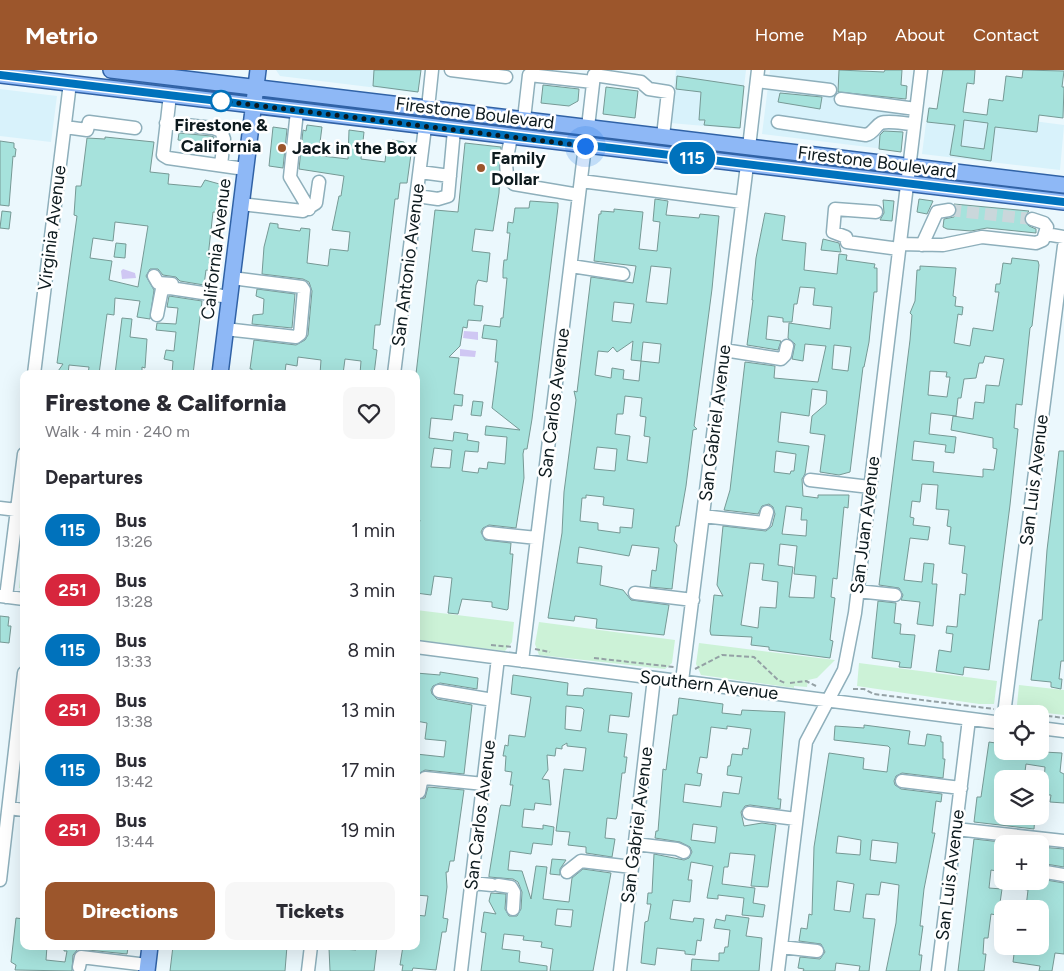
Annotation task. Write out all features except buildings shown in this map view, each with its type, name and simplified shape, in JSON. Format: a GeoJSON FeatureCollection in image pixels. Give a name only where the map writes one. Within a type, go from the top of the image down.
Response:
{"type":"FeatureCollection","features":[{"type":"Feature","properties":{"kind":"main road","name":"Firestone Boulevard"},"geometry":{"type":"LineString","coordinates":[[111,70],[1064,185]]}},
{"type":"Feature","properties":{"kind":"main road","name":"California Avenue"},"geometry":{"type":"LineString","coordinates":[[220,370],[258,70]]}},
{"type":"Feature","properties":{"kind":"main road","name":"Firestone Boulevard"},"geometry":{"type":"LineString","coordinates":[[0,75],[1064,202]]}},
{"type":"Feature","properties":{"kind":"main road"},"geometry":{"type":"LineString","coordinates":[[147,968],[149,950]]}},
{"type":"Feature","properties":{"kind":"street"},"geometry":{"type":"LineString","coordinates":[[428,108],[432,70]]}},
{"type":"Feature","properties":{"kind":"street"},"geometry":{"type":"LineString","coordinates":[[451,70],[506,77]]}},
{"type":"Feature","properties":{"kind":"street","name":"San Juan Avenue"},"geometry":{"type":"LineString","coordinates":[[778,971],[806,742],[808,733],[829,700],[844,670],[857,591],[921,70]]}},
{"type":"Feature","properties":{"kind":"street"},"geometry":{"type":"LineString","coordinates":[[524,120],[529,75],[594,76],[641,82],[649,89],[668,92],[663,136]]}},
{"type":"Feature","properties":{"kind":"street"},"geometry":{"type":"LineString","coordinates":[[749,147],[758,75],[830,90]]}},
{"type":"Feature","properties":{"kind":"street"},"geometry":{"type":"LineString","coordinates":[[588,127],[594,76]]}},
{"type":"Feature","properties":{"kind":"street","name":"Virginia Avenue"},"geometry":{"type":"LineString","coordinates":[[35,370],[70,83]]}},
{"type":"Feature","properties":{"kind":"street"},"geometry":{"type":"LineString","coordinates":[[170,94],[163,155],[168,158],[245,169]]}},
{"type":"Feature","properties":{"kind":"street"},"geometry":{"type":"LineString","coordinates":[[841,99],[916,109]]}},
{"type":"Feature","properties":{"kind":"street"},"geometry":{"type":"LineString","coordinates":[[297,111],[290,177],[309,209]]}},
{"type":"Feature","properties":{"kind":"street"},"geometry":{"type":"LineString","coordinates":[[65,127],[87,130],[89,122],[135,128]]}},
{"type":"Feature","properties":{"kind":"street"},"geometry":{"type":"LineString","coordinates":[[778,122],[866,135],[872,133],[880,124],[914,124]]}},
{"type":"Feature","properties":{"kind":"street"},"geometry":{"type":"LineString","coordinates":[[166,123],[212,128],[221,131],[224,139],[222,165]]}},
{"type":"Feature","properties":{"kind":"street","name":"San Antonio Avenue"},"geometry":{"type":"LineString","coordinates":[[395,370],[425,126]]}},
{"type":"Feature","properties":{"kind":"street"},"geometry":{"type":"LineString","coordinates":[[417,196],[444,198],[448,196],[454,130]]}},
{"type":"Feature","properties":{"kind":"street"},"geometry":{"type":"LineString","coordinates":[[511,137],[506,174],[508,181],[514,184],[579,195]]}},
{"type":"Feature","properties":{"kind":"street","name":"San Carlos Avenue"},"geometry":{"type":"LineString","coordinates":[[522,661],[585,146]]}},
{"type":"Feature","properties":{"kind":"street","name":"San Gabriel Avenue"},"geometry":{"type":"LineString","coordinates":[[682,681],[747,165]]}},
{"type":"Feature","properties":{"kind":"street"},"geometry":{"type":"LineString","coordinates":[[420,172],[450,176]]}},
{"type":"Feature","properties":{"kind":"street"},"geometry":{"type":"LineString","coordinates":[[581,181],[742,202]]}},
{"type":"Feature","properties":{"kind":"street"},"geometry":{"type":"LineString","coordinates":[[240,204],[294,210],[309,209],[316,203],[319,182]]}},
{"type":"Feature","properties":{"kind":"street"},"geometry":{"type":"LineString","coordinates":[[876,212],[835,209],[833,232],[846,237],[847,242],[900,247],[943,245],[982,237],[1036,243],[1043,240],[1046,234],[1044,222],[1032,219]]}},
{"type":"Feature","properties":{"kind":"street"},"geometry":{"type":"LineString","coordinates":[[922,245],[937,212],[949,210]]}},
{"type":"Feature","properties":{"kind":"street"},"geometry":{"type":"LineString","coordinates":[[1046,234],[1064,237]]}},
{"type":"Feature","properties":{"kind":"street","name":"San Luis Avenue"},"geometry":{"type":"LineString","coordinates":[[1005,705],[1061,297],[1064,254]]}},
{"type":"Feature","properties":{"kind":"street"},"geometry":{"type":"LineString","coordinates":[[571,266],[623,274]]}},
{"type":"Feature","properties":{"kind":"street"},"geometry":{"type":"LineString","coordinates":[[154,276],[158,283],[230,289]]}},
{"type":"Feature","properties":{"kind":"street"},"geometry":{"type":"LineString","coordinates":[[157,315],[158,296],[162,289],[302,287],[304,290],[300,334],[296,337],[225,329]]}},
{"type":"Feature","properties":{"kind":"street"},"geometry":{"type":"LineString","coordinates":[[724,350],[781,359],[785,355],[787,346]]}},
{"type":"Feature","properties":{"kind":"street"},"geometry":{"type":"LineString","coordinates":[[810,480],[870,487]]}},
{"type":"Feature","properties":{"kind":"street"},"geometry":{"type":"LineString","coordinates":[[0,508],[19,512],[3,596],[20,598]]}},
{"type":"Feature","properties":{"kind":"street"},"geometry":{"type":"LineString","coordinates":[[703,516],[764,523],[767,512]]}},
{"type":"Feature","properties":{"kind":"street"},"geometry":{"type":"LineString","coordinates":[[489,534],[537,538]]}},
{"type":"Feature","properties":{"kind":"street"},"geometry":{"type":"LineString","coordinates":[[857,591],[895,595]]}},
{"type":"Feature","properties":{"kind":"street"},"geometry":{"type":"LineString","coordinates":[[635,593],[693,600]]}},
{"type":"Feature","properties":{"kind":"street","name":"Southern Avenue"},"geometry":{"type":"LineString","coordinates":[[420,648],[994,722]]}},
{"type":"Feature","properties":{"kind":"street","name":"San Carlos Avenue"},"geometry":{"type":"LineString","coordinates":[[462,971],[498,658]]}},
{"type":"Feature","properties":{"kind":"street","name":"San Gabriel Avenue"},"geometry":{"type":"LineString","coordinates":[[620,971],[654,678]]}},
{"type":"Feature","properties":{"kind":"street"},"geometry":{"type":"LineString","coordinates":[[439,691],[493,700]]}},
{"type":"Feature","properties":{"kind":"street","name":"San Luis Avenue"},"geometry":{"type":"LineString","coordinates":[[938,971],[969,719]]}},
{"type":"Feature","properties":{"kind":"street"},"geometry":{"type":"LineString","coordinates":[[1049,729],[1064,731]]}},
{"type":"Feature","properties":{"kind":"street"},"geometry":{"type":"LineString","coordinates":[[0,880],[7,801],[20,744]]}},
{"type":"Feature","properties":{"kind":"street"},"geometry":{"type":"LineString","coordinates":[[420,787],[421,782],[425,778],[484,784]]}},
{"type":"Feature","properties":{"kind":"street"},"geometry":{"type":"LineString","coordinates":[[902,781],[961,788]]}},
{"type":"Feature","properties":{"kind":"street"},"geometry":{"type":"LineString","coordinates":[[7,801],[20,803]]}},
{"type":"Feature","properties":{"kind":"street"},"geometry":{"type":"LineString","coordinates":[[7,801],[20,808]]}},
{"type":"Feature","properties":{"kind":"street"},"geometry":{"type":"LineString","coordinates":[[749,813],[796,819]]}},
{"type":"Feature","properties":{"kind":"street"},"geometry":{"type":"LineString","coordinates":[[956,829],[1064,841]]}},
{"type":"Feature","properties":{"kind":"street"},"geometry":{"type":"LineString","coordinates":[[635,844],[677,849],[684,852]]}},
{"type":"Feature","properties":{"kind":"street"},"geometry":{"type":"LineString","coordinates":[[567,872],[581,862],[632,868]]}},
{"type":"Feature","properties":{"kind":"street"},"geometry":{"type":"LineString","coordinates":[[1049,872],[1064,875]]}},
{"type":"Feature","properties":{"kind":"street"},"geometry":{"type":"LineString","coordinates":[[472,884],[511,887],[514,892],[513,909]]}},
{"type":"Feature","properties":{"kind":"street"},"geometry":{"type":"LineString","coordinates":[[781,946],[817,951]]}},
{"type":"Feature","properties":{"kind":"street"},"geometry":{"type":"LineString","coordinates":[[308,971],[311,950]]}},
{"type":"Feature","properties":{"kind":"street"},"geometry":{"type":"LineString","coordinates":[[79,966],[81,957],[147,968]]}},
{"type":"Feature","properties":{"kind":"path"},"geometry":{"type":"LineString","coordinates":[[532,649],[539,648],[558,653]]}},
{"type":"Feature","properties":{"kind":"path"},"geometry":{"type":"LineString","coordinates":[[693,670],[717,656],[728,654],[754,658],[778,680],[785,683],[806,681],[816,686]]}},
{"type":"Feature","properties":{"kind":"path"},"geometry":{"type":"LineString","coordinates":[[587,657],[673,667]]}},
{"type":"Feature","properties":{"kind":"path"},"geometry":{"type":"LineString","coordinates":[[853,689],[864,688],[874,694],[994,710]]}},
{"type":"Feature","properties":{"kind":"path"},"geometry":{"type":"LineString","coordinates":[[1049,716],[1064,718]]}},
{"type":"Feature","properties":{"kind":"shaded area"},"geometry":{"type":"Polygon","coordinates":[[[276,70],[421,70],[418,93],[280,76],[276,70]]]}},
{"type":"Feature","properties":{"kind":"shaded area"},"geometry":{"type":"Polygon","coordinates":[[[676,70],[746,70],[739,129],[670,123],[676,70]]]}},
{"type":"Feature","properties":{"kind":"shaded area"},"geometry":{"type":"Polygon","coordinates":[[[770,70],[840,70],[839,78],[907,86],[900,151],[762,134],[770,70]]]}},
{"type":"Feature","properties":{"kind":"shaded area"},"geometry":{"type":"Polygon","coordinates":[[[0,89],[57,96],[51,142],[0,136],[0,89]]]}},
{"type":"Feature","properties":{"kind":"shaded area"},"geometry":{"type":"Polygon","coordinates":[[[928,107],[1064,125],[1060,170],[922,154],[928,107]]]}},
{"type":"Feature","properties":{"kind":"shaded area"},"geometry":{"type":"Polygon","coordinates":[[[123,269],[135,273],[136,278],[122,279],[121,271],[123,269]]]}},
{"type":"Feature","properties":{"kind":"shaded area"},"geometry":{"type":"Polygon","coordinates":[[[464,331],[478,332],[478,340],[463,338],[464,331]]]}},
{"type":"Feature","properties":{"kind":"shaded area"},"geometry":{"type":"Polygon","coordinates":[[[460,349],[476,351],[475,357],[460,356],[460,349]]]}},
{"type":"Feature","properties":{"kind":"green space"},"geometry":{"type":"Polygon","coordinates":[[[420,610],[514,622],[512,642],[505,651],[420,640],[420,610]]]}},
{"type":"Feature","properties":{"kind":"green space"},"geometry":{"type":"Polygon","coordinates":[[[539,622],[675,640],[672,663],[665,669],[539,655],[535,644],[539,622]]]}},
{"type":"Feature","properties":{"kind":"green space"},"geometry":{"type":"Polygon","coordinates":[[[699,643],[835,660],[817,678],[808,680],[807,687],[794,686],[794,688],[701,675],[696,664],[699,643]]]}},
{"type":"Feature","properties":{"kind":"green space"},"geometry":{"type":"Polygon","coordinates":[[[859,663],[997,681],[994,704],[979,704],[857,686],[859,663]]]}},
{"type":"Feature","properties":{"kind":"green space"},"geometry":{"type":"Polygon","coordinates":[[[1019,685],[1064,690],[1064,715],[1049,713],[1049,705],[1017,705],[1019,685]]]}},
{"type":"Feature","properties":{"kind":"tunnel"},"geometry":{"type":"LineString","coordinates":[[949,210],[1032,219]]}},
{"type":"Feature","properties":{"kind":"bus line","name":"115"},"geometry":{"type":"LineString","coordinates":[[0,75],[1064,202]]}},
{"type":"Feature","properties":{"kind":"place","name":"Firestone & California"},"geometry":{"type":"Point","coordinates":[221,101]}},
{"type":"Feature","properties":{"kind":"place","name":"Jack in the Box"},"geometry":{"type":"Point","coordinates":[282,148]}},
{"type":"Feature","properties":{"kind":"place","name":"Family Dollar"},"geometry":{"type":"Point","coordinates":[481,168]}},
{"type":"Feature","properties":{"kind":"route"},"geometry":{"type":"LineString","coordinates":[[221,101],[585,146]]}}]}
